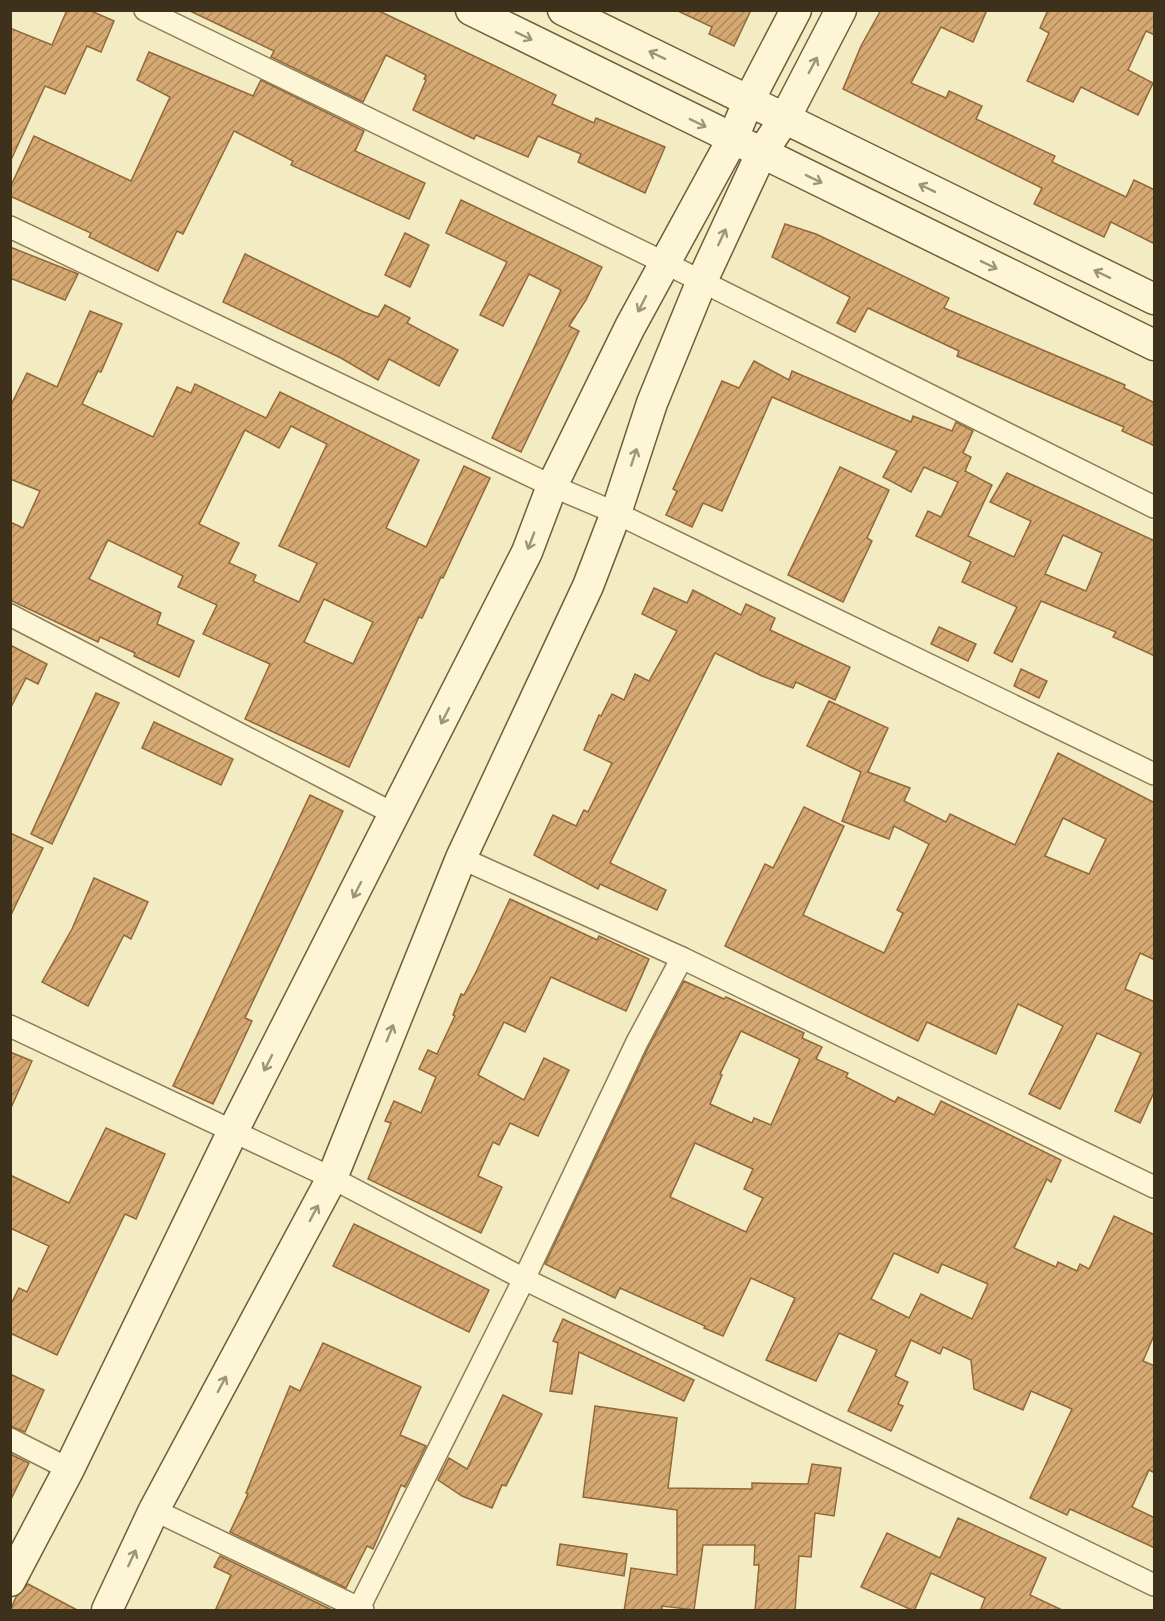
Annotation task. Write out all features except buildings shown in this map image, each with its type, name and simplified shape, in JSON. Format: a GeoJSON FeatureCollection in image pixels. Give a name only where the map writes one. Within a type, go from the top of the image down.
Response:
{"type":"FeatureCollection","features":[{"type":"Feature","properties":{"kind":"street"},"geometry":{"type":"LineString","coordinates":[[145,10],[663,262],[701,283],[1155,507]]}},
{"type":"Feature","properties":{"kind":"street"},"geometry":{"type":"LineString","coordinates":[[471,10],[732,140],[1155,345]]}},
{"type":"Feature","properties":{"kind":"street"},"geometry":{"type":"LineString","coordinates":[[10,1581],[69,1469],[233,1131],[396,815],[527,552],[552,486],[663,262],[732,140],[749,100],[796,10]]}},
{"type":"Feature","properties":{"kind":"street"},"geometry":{"type":"LineString","coordinates":[[107,1611],[154,1510],[332,1178],[461,858],[588,585],[616,513],[652,403],[701,283],[761,154],[785,118],[841,10]]}},
{"type":"Feature","properties":{"kind":"street"},"geometry":{"type":"LineString","coordinates":[[574,13],[1155,300]]}},
{"type":"Feature","properties":{"kind":"street"},"geometry":{"type":"LineString","coordinates":[[10,227],[552,486],[616,513],[1155,774]]}},
{"type":"Feature","properties":{"kind":"street"},"geometry":{"type":"LineString","coordinates":[[10,615],[396,815]]}},
{"type":"Feature","properties":{"kind":"street"},"geometry":{"type":"LineString","coordinates":[[461,858],[682,958],[1155,1187]]}},
{"type":"Feature","properties":{"kind":"street"},"geometry":{"type":"LineString","coordinates":[[154,1510],[360,1610],[524,1279],[637,1042],[682,958]]}},
{"type":"Feature","properties":{"kind":"street"},"geometry":{"type":"LineString","coordinates":[[10,1026],[332,1178],[524,1279],[1155,1585]]}},
{"type":"Feature","properties":{"kind":"street"},"geometry":{"type":"LineString","coordinates":[[10,1439],[69,1469]]}}]}
